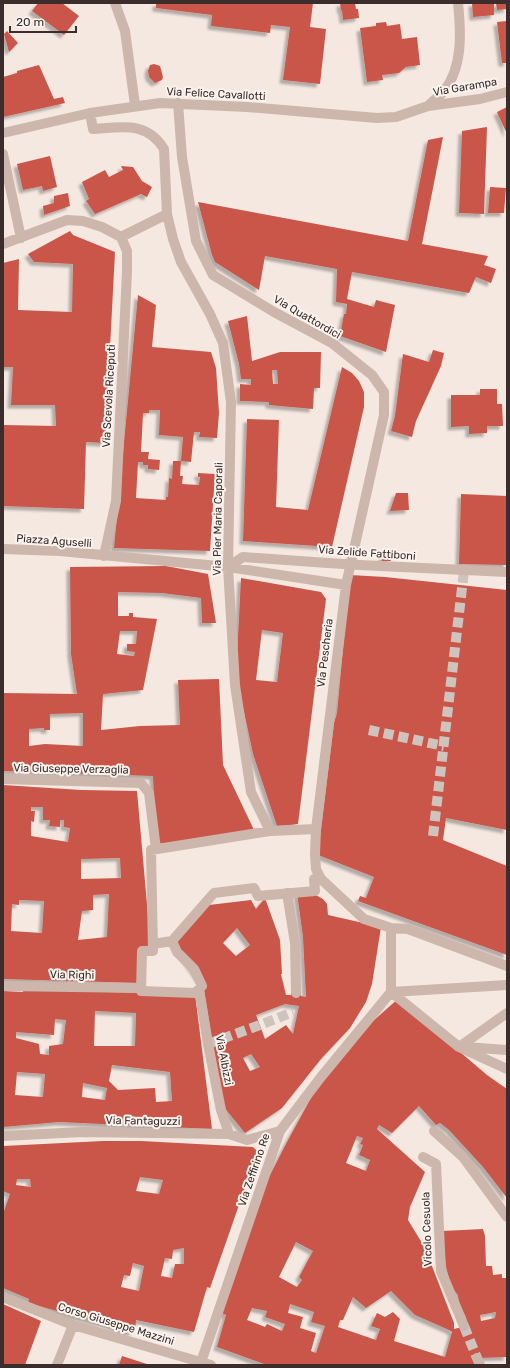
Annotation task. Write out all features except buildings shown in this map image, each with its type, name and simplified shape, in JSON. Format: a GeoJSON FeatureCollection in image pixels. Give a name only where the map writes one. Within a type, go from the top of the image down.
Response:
{"type":"FeatureCollection","features":[{"type":"Feature","properties":{"kind":"street"},"geometry":{"type":"LineString","coordinates":[[115,3],[125,31],[135,105]]}},
{"type":"Feature","properties":{"kind":"street"},"geometry":{"type":"LineString","coordinates":[[428,106],[443,92],[451,81],[455,71],[459,48],[458,3]]}},
{"type":"Feature","properties":{"kind":"street","name":"Via Garampa"},"geometry":{"type":"LineString","coordinates":[[428,106],[480,99],[507,92]]}},
{"type":"Feature","properties":{"kind":"street","name":"Via Felice Cavallotti"},"geometry":{"type":"LineString","coordinates":[[3,133],[90,112],[135,105],[160,103],[247,107],[377,118],[396,117],[428,106]]}},
{"type":"Feature","properties":{"kind":"street","name":"Via Quattordici"},"geometry":{"type":"LineString","coordinates":[[178,103],[182,157],[196,241],[213,275],[274,312],[332,343],[372,375],[384,392],[384,415],[346,585]]}},
{"type":"Feature","properties":{"kind":"street","name":"Via Pier Maria Caporali"},"geometry":{"type":"LineString","coordinates":[[90,112],[93,130],[122,127],[138,128],[152,134],[160,142],[164,149],[167,214],[181,262],[210,314],[222,343],[231,402],[228,567],[235,685],[251,792],[270,831]]}},
{"type":"Feature","properties":{"kind":"street"},"geometry":{"type":"LineString","coordinates":[[3,154],[21,238]]}},
{"type":"Feature","properties":{"kind":"street"},"geometry":{"type":"LineString","coordinates":[[3,244],[67,220],[82,221],[102,227],[121,237],[167,214]]}},
{"type":"Feature","properties":{"kind":"street","name":"Via Scevola Riceputi"},"geometry":{"type":"LineString","coordinates":[[104,556],[116,501],[127,272],[127,251],[121,237]]}},
{"type":"Feature","properties":{"kind":"street","name":"Piazza Aguselli"},"geometry":{"type":"LineString","coordinates":[[3,549],[104,556]]}},
{"type":"Feature","properties":{"kind":"street"},"geometry":{"type":"LineString","coordinates":[[104,556],[228,567],[346,585]]}},
{"type":"Feature","properties":{"kind":"street","name":"Via Zelide Fattiboni"},"geometry":{"type":"LineString","coordinates":[[228,567],[244,557],[359,566],[507,572]]}},
{"type":"Feature","properties":{"kind":"street","name":"Via Pescheria"},"geometry":{"type":"LineString","coordinates":[[321,879],[316,869],[316,829],[346,585]]}},
{"type":"Feature","properties":{"kind":"street","name":"Via Giuseppe Verzaglia"},"geometry":{"type":"LineString","coordinates":[[3,780],[141,783],[149,793],[156,849]]}},
{"type":"Feature","properties":{"kind":"street"},"geometry":{"type":"LineString","coordinates":[[141,988],[142,951],[153,951],[151,850],[270,831],[316,829]]}},
{"type":"Feature","properties":{"kind":"street"},"geometry":{"type":"LineString","coordinates":[[153,944],[172,941],[214,893],[254,888],[258,896],[315,891],[314,879],[321,879],[364,919],[391,928],[408,929],[507,966]]}},
{"type":"Feature","properties":{"kind":"street"},"geometry":{"type":"LineString","coordinates":[[287,893],[296,943],[296,993]]}},
{"type":"Feature","properties":{"kind":"street"},"geometry":{"type":"LineString","coordinates":[[391,928],[392,992],[459,1047],[507,1069]]}},
{"type":"Feature","properties":{"kind":"street","name":"Via Albizzi"},"geometry":{"type":"LineString","coordinates":[[172,941],[177,952],[194,969],[202,986],[199,989],[208,1044],[220,1103],[229,1134]]}},
{"type":"Feature","properties":{"kind":"street"},"geometry":{"type":"LineString","coordinates":[[392,992],[507,985]]}},
{"type":"Feature","properties":{"kind":"street","name":"Via Righi"},"geometry":{"type":"LineString","coordinates":[[3,986],[141,988],[141,991],[195,993],[199,989]]}},
{"type":"Feature","properties":{"kind":"street","name":"Via Zeffirino Re"},"geometry":{"type":"LineString","coordinates":[[200,1364],[280,1131],[321,1077],[392,992]]}},
{"type":"Feature","properties":{"kind":"street"},"geometry":{"type":"LineString","coordinates":[[459,1047],[507,1013]]}},
{"type":"Feature","properties":{"kind":"street"},"geometry":{"type":"LineString","coordinates":[[459,1047],[507,1050]]}},
{"type":"Feature","properties":{"kind":"street","name":"Via Fantaguzzi"},"geometry":{"type":"LineString","coordinates":[[3,1136],[82,1132],[229,1134],[247,1140],[280,1131]]}},
{"type":"Feature","properties":{"kind":"street"},"geometry":{"type":"LineString","coordinates":[[434,1132],[463,1157],[507,1217]]}},
{"type":"Feature","properties":{"kind":"street","name":"Vicolo Cesuola"},"geometry":{"type":"LineString","coordinates":[[423,1156],[436,1164],[440,1271],[464,1326]]}},
{"type":"Feature","properties":{"kind":"street","name":"Corso Giuseppe Mazzini"},"geometry":{"type":"LineString","coordinates":[[3,1297],[73,1325],[200,1364],[211,1365]]}},
{"type":"Feature","properties":{"kind":"street"},"geometry":{"type":"LineString","coordinates":[[57,1365],[73,1325]]}},
{"type":"Feature","properties":{"kind":"tunnel"},"geometry":{"type":"LineString","coordinates":[[433,836],[464,571]]}},
{"type":"Feature","properties":{"kind":"tunnel"},"geometry":{"type":"LineString","coordinates":[[369,730],[444,746]]}},
{"type":"Feature","properties":{"kind":"tunnel"},"geometry":{"type":"LineString","coordinates":[[208,1044],[293,1012]]}},
{"type":"Feature","properties":{"kind":"tunnel"},"geometry":{"type":"LineString","coordinates":[[464,1326],[477,1358]]}}]}
